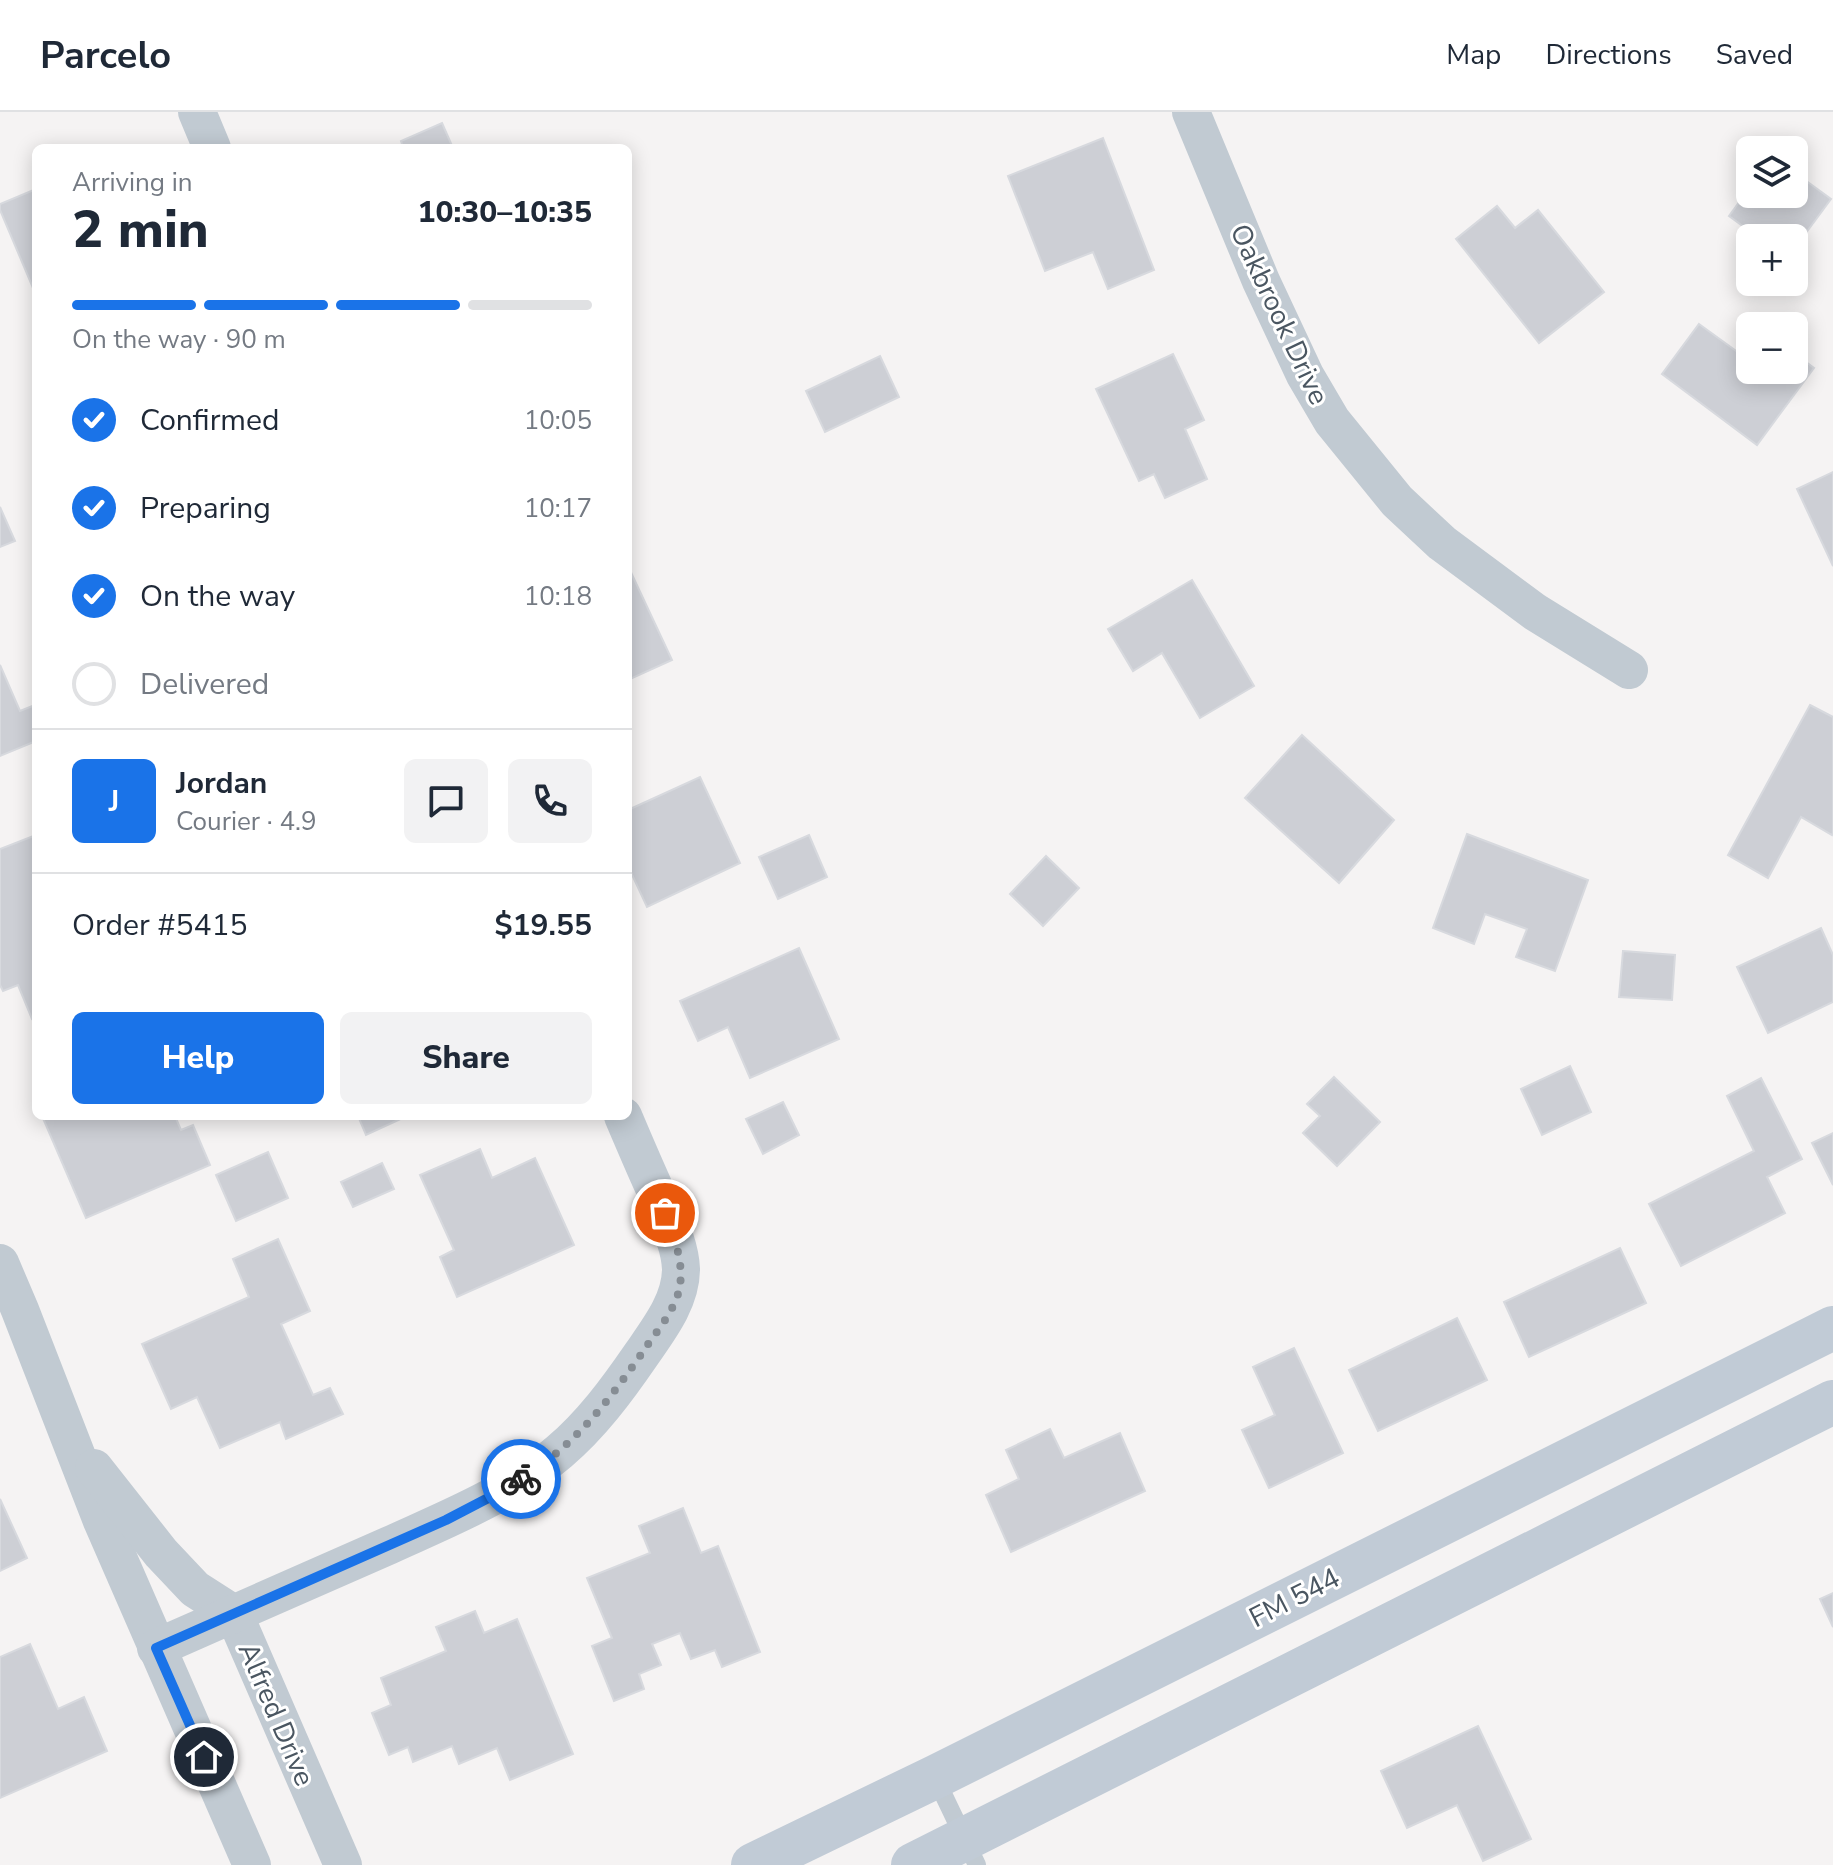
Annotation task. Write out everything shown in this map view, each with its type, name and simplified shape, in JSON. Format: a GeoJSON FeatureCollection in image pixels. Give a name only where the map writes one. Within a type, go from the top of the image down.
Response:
{"type":"FeatureCollection","features":[{"type":"Feature","properties":{"kind":"main road","name":"FM 544"},"geometry":{"type":"LineString","coordinates":[[753,1865],[1833,1328]]}},
{"type":"Feature","properties":{"kind":"main road"},"geometry":{"type":"LineString","coordinates":[[913,1865],[971,1852],[1833,1402]]}},
{"type":"Feature","properties":{"kind":"street"},"geometry":{"type":"LineString","coordinates":[[197,112],[210,144]]}},
{"type":"Feature","properties":{"kind":"street","name":"Oakbrook Drive"},"geometry":{"type":"LineString","coordinates":[[1191,112],[1261,281],[1305,375],[1332,421],[1397,501],[1442,543],[1535,612],[1629,670]]}},
{"type":"Feature","properties":{"kind":"street"},"geometry":{"type":"LineString","coordinates":[[156,1648],[446,1520],[540,1468],[593,1418],[653,1338],[677,1296],[681,1268],[675,1238],[625,1120]]}},
{"type":"Feature","properties":{"kind":"street","name":"Alfred Drive"},"geometry":{"type":"LineString","coordinates":[[0,1263],[102,1521],[252,1865]]}},
{"type":"Feature","properties":{"kind":"street","name":"Alfred Drive"},"geometry":{"type":"LineString","coordinates":[[68,1434],[161,1553],[195,1589],[234,1614],[343,1865]]}},
{"type":"Feature","properties":{"kind":"lane"},"geometry":{"type":"LineString","coordinates":[[935,1777],[971,1852]]}},
{"type":"Feature","properties":{"kind":"building"},"geometry":{"type":"Polygon","coordinates":[[[442,123],[451,144],[402,144],[401,141],[442,123]]]}},
{"type":"Feature","properties":{"kind":"building"},"geometry":{"type":"Polygon","coordinates":[[[1103,138],[1154,270],[1108,289],[1093,252],[1045,271],[1008,176],[1103,138]]]}},
{"type":"Feature","properties":{"kind":"building"},"geometry":{"type":"Polygon","coordinates":[[[1808,182],[1831,199],[1808,230],[1808,224],[1740,224],[1729,216],[1736,206],[1808,208],[1808,182]]]}},
{"type":"Feature","properties":{"kind":"building"},"geometry":{"type":"Polygon","coordinates":[[[32,191],[32,286],[0,210],[0,204],[32,191]]]}},
{"type":"Feature","properties":{"kind":"building"},"geometry":{"type":"Polygon","coordinates":[[[1497,206],[1515,228],[1538,210],[1604,292],[1539,343],[1456,239],[1497,206]]]}},
{"type":"Feature","properties":{"kind":"building"},"geometry":{"type":"Polygon","coordinates":[[[1699,324],[1736,351],[1736,384],[1802,384],[1757,445],[1662,374],[1699,324]]]}},
{"type":"Feature","properties":{"kind":"building"},"geometry":{"type":"Polygon","coordinates":[[[1173,354],[1204,420],[1185,429],[1207,479],[1165,498],[1154,474],[1139,481],[1096,389],[1173,354]]]}},
{"type":"Feature","properties":{"kind":"building"},"geometry":{"type":"Polygon","coordinates":[[[880,356],[899,397],[825,432],[806,391],[880,356]]]}},
{"type":"Feature","properties":{"kind":"building"},"geometry":{"type":"Polygon","coordinates":[[[1833,472],[1833,566],[1797,489],[1833,472]]]}},
{"type":"Feature","properties":{"kind":"building"},"geometry":{"type":"Polygon","coordinates":[[[0,507],[15,541],[0,547],[0,507]]]}},
{"type":"Feature","properties":{"kind":"building"},"geometry":{"type":"Polygon","coordinates":[[[632,575],[672,660],[632,678],[632,575]]]}},
{"type":"Feature","properties":{"kind":"building"},"geometry":{"type":"Polygon","coordinates":[[[1192,580],[1254,686],[1200,718],[1162,653],[1133,671],[1108,629],[1192,580]]]}},
{"type":"Feature","properties":{"kind":"building"},"geometry":{"type":"Polygon","coordinates":[[[0,665],[20,711],[32,706],[32,743],[0,756],[0,665]]]}},
{"type":"Feature","properties":{"kind":"building"},"geometry":{"type":"Polygon","coordinates":[[[1810,705],[1833,717],[1833,833],[1801,817],[1768,878],[1728,855],[1810,705]]]}},
{"type":"Feature","properties":{"kind":"building"},"geometry":{"type":"Polygon","coordinates":[[[1302,735],[1394,820],[1339,883],[1245,798],[1302,735]]]}},
{"type":"Feature","properties":{"kind":"building"},"geometry":{"type":"Polygon","coordinates":[[[700,777],[740,863],[647,907],[632,875],[632,808],[700,777]]]}},
{"type":"Feature","properties":{"kind":"building"},"geometry":{"type":"Polygon","coordinates":[[[1467,834],[1588,880],[1555,971],[1516,957],[1527,929],[1485,914],[1474,944],[1433,928],[1467,834]]]}},
{"type":"Feature","properties":{"kind":"building"},"geometry":{"type":"Polygon","coordinates":[[[809,835],[827,877],[778,899],[759,857],[809,835]]]}},
{"type":"Feature","properties":{"kind":"building"},"geometry":{"type":"Polygon","coordinates":[[[32,837],[32,1019],[18,985],[3,991],[0,985],[0,849],[32,837]]]}},
{"type":"Feature","properties":{"kind":"building"},"geometry":{"type":"Polygon","coordinates":[[[1046,856],[1079,888],[1043,926],[1010,894],[1046,856]]]}},
{"type":"Feature","properties":{"kind":"building"},"geometry":{"type":"Polygon","coordinates":[[[1821,928],[1833,955],[1833,1002],[1768,1033],[1737,967],[1821,928]]]}},
{"type":"Feature","properties":{"kind":"building"},"geometry":{"type":"Polygon","coordinates":[[[799,948],[839,1039],[750,1078],[728,1027],[698,1041],[680,1001],[799,948]]]}},
{"type":"Feature","properties":{"kind":"building"},"geometry":{"type":"Polygon","coordinates":[[[1623,951],[1675,955],[1672,1000],[1619,997],[1623,951]]]}},
{"type":"Feature","properties":{"kind":"building"},"geometry":{"type":"Polygon","coordinates":[[[1570,1066],[1591,1112],[1542,1135],[1521,1089],[1570,1066]]]}},
{"type":"Feature","properties":{"kind":"building"},"geometry":{"type":"Polygon","coordinates":[[[1334,1077],[1380,1122],[1337,1166],[1303,1133],[1320,1116],[1307,1104],[1334,1077]]]}},
{"type":"Feature","properties":{"kind":"building"},"geometry":{"type":"Polygon","coordinates":[[[1761,1078],[1802,1159],[1767,1177],[1785,1213],[1681,1266],[1649,1204],[1754,1151],[1727,1096],[1761,1078]]]}},
{"type":"Feature","properties":{"kind":"building"},"geometry":{"type":"Polygon","coordinates":[[[783,1102],[799,1135],[763,1154],[746,1119],[783,1102]]]}},
{"type":"Feature","properties":{"kind":"building"},"geometry":{"type":"Polygon","coordinates":[[[44,1120],[177,1120],[181,1130],[193,1125],[210,1165],[86,1218],[44,1120]]]}},
{"type":"Feature","properties":{"kind":"building"},"geometry":{"type":"Polygon","coordinates":[[[360,1120],[398,1120],[366,1135],[360,1120]]]}},
{"type":"Feature","properties":{"kind":"building"},"geometry":{"type":"Polygon","coordinates":[[[1833,1133],[1833,1185],[1812,1143],[1833,1133]]]}},
{"type":"Feature","properties":{"kind":"building"},"geometry":{"type":"Polygon","coordinates":[[[480,1149],[492,1178],[535,1158],[574,1245],[457,1297],[440,1257],[454,1250],[420,1175],[480,1149]]]}},
{"type":"Feature","properties":{"kind":"building"},"geometry":{"type":"Polygon","coordinates":[[[268,1152],[288,1198],[236,1221],[216,1175],[268,1152]]]}},
{"type":"Feature","properties":{"kind":"building"},"geometry":{"type":"Polygon","coordinates":[[[382,1163],[394,1189],[353,1207],[341,1182],[382,1163]]]}},
{"type":"Feature","properties":{"kind":"building"},"geometry":{"type":"Polygon","coordinates":[[[278,1239],[310,1311],[281,1324],[313,1395],[330,1388],[343,1414],[286,1439],[280,1422],[220,1448],[197,1397],[171,1409],[142,1344],[249,1297],[233,1259],[278,1239]]]}},
{"type":"Feature","properties":{"kind":"building"},"geometry":{"type":"Polygon","coordinates":[[[1620,1248],[1646,1303],[1529,1357],[1504,1302],[1620,1248]]]}},
{"type":"Feature","properties":{"kind":"building"},"geometry":{"type":"Polygon","coordinates":[[[1457,1318],[1487,1380],[1378,1431],[1349,1370],[1457,1318]]]}},
{"type":"Feature","properties":{"kind":"building"},"geometry":{"type":"Polygon","coordinates":[[[1294,1348],[1343,1453],[1269,1488],[1242,1430],[1275,1415],[1253,1367],[1294,1348]]]}},
{"type":"Feature","properties":{"kind":"building"},"geometry":{"type":"Polygon","coordinates":[[[1050,1429],[1064,1458],[1120,1433],[1145,1491],[1011,1552],[986,1495],[1019,1479],[1006,1450],[1050,1429]]]}},
{"type":"Feature","properties":{"kind":"building"},"geometry":{"type":"Polygon","coordinates":[[[0,1499],[27,1558],[0,1571],[0,1499]]]}},
{"type":"Feature","properties":{"kind":"building"},"geometry":{"type":"Polygon","coordinates":[[[683,1508],[701,1553],[718,1546],[760,1652],[722,1667],[715,1650],[691,1659],[680,1633],[652,1644],[661,1665],[639,1674],[644,1689],[614,1701],[592,1646],[612,1638],[587,1578],[650,1553],[639,1526],[683,1508]]]}},
{"type":"Feature","properties":{"kind":"building"},"geometry":{"type":"Polygon","coordinates":[[[1833,1593],[1833,1627],[1820,1599],[1833,1593]]]}},
{"type":"Feature","properties":{"kind":"building"},"geometry":{"type":"Polygon","coordinates":[[[475,1611],[484,1633],[517,1619],[573,1754],[510,1780],[497,1748],[459,1764],[452,1746],[413,1762],[408,1747],[389,1755],[372,1713],[391,1705],[381,1678],[446,1651],[436,1627],[475,1611]]]}},
{"type":"Feature","properties":{"kind":"building"},"geometry":{"type":"Polygon","coordinates":[[[30,1644],[58,1709],[84,1697],[107,1751],[0,1798],[0,1657],[30,1644]]]}},
{"type":"Feature","properties":{"kind":"building"},"geometry":{"type":"Polygon","coordinates":[[[1478,1726],[1531,1839],[1483,1861],[1457,1805],[1407,1828],[1381,1771],[1478,1726]]]}},
{"type":"Feature","properties":{"kind":"way so far"},"geometry":{"type":"LineString","coordinates":[[521,1479],[561,1451],[593,1418],[653,1338],[677,1296],[681,1268],[675,1238],[665,1213]]}},
{"type":"Feature","properties":{"kind":"route"},"geometry":{"type":"LineString","coordinates":[[204,1757],[156,1648],[446,1520],[521,1479]]}}]}
